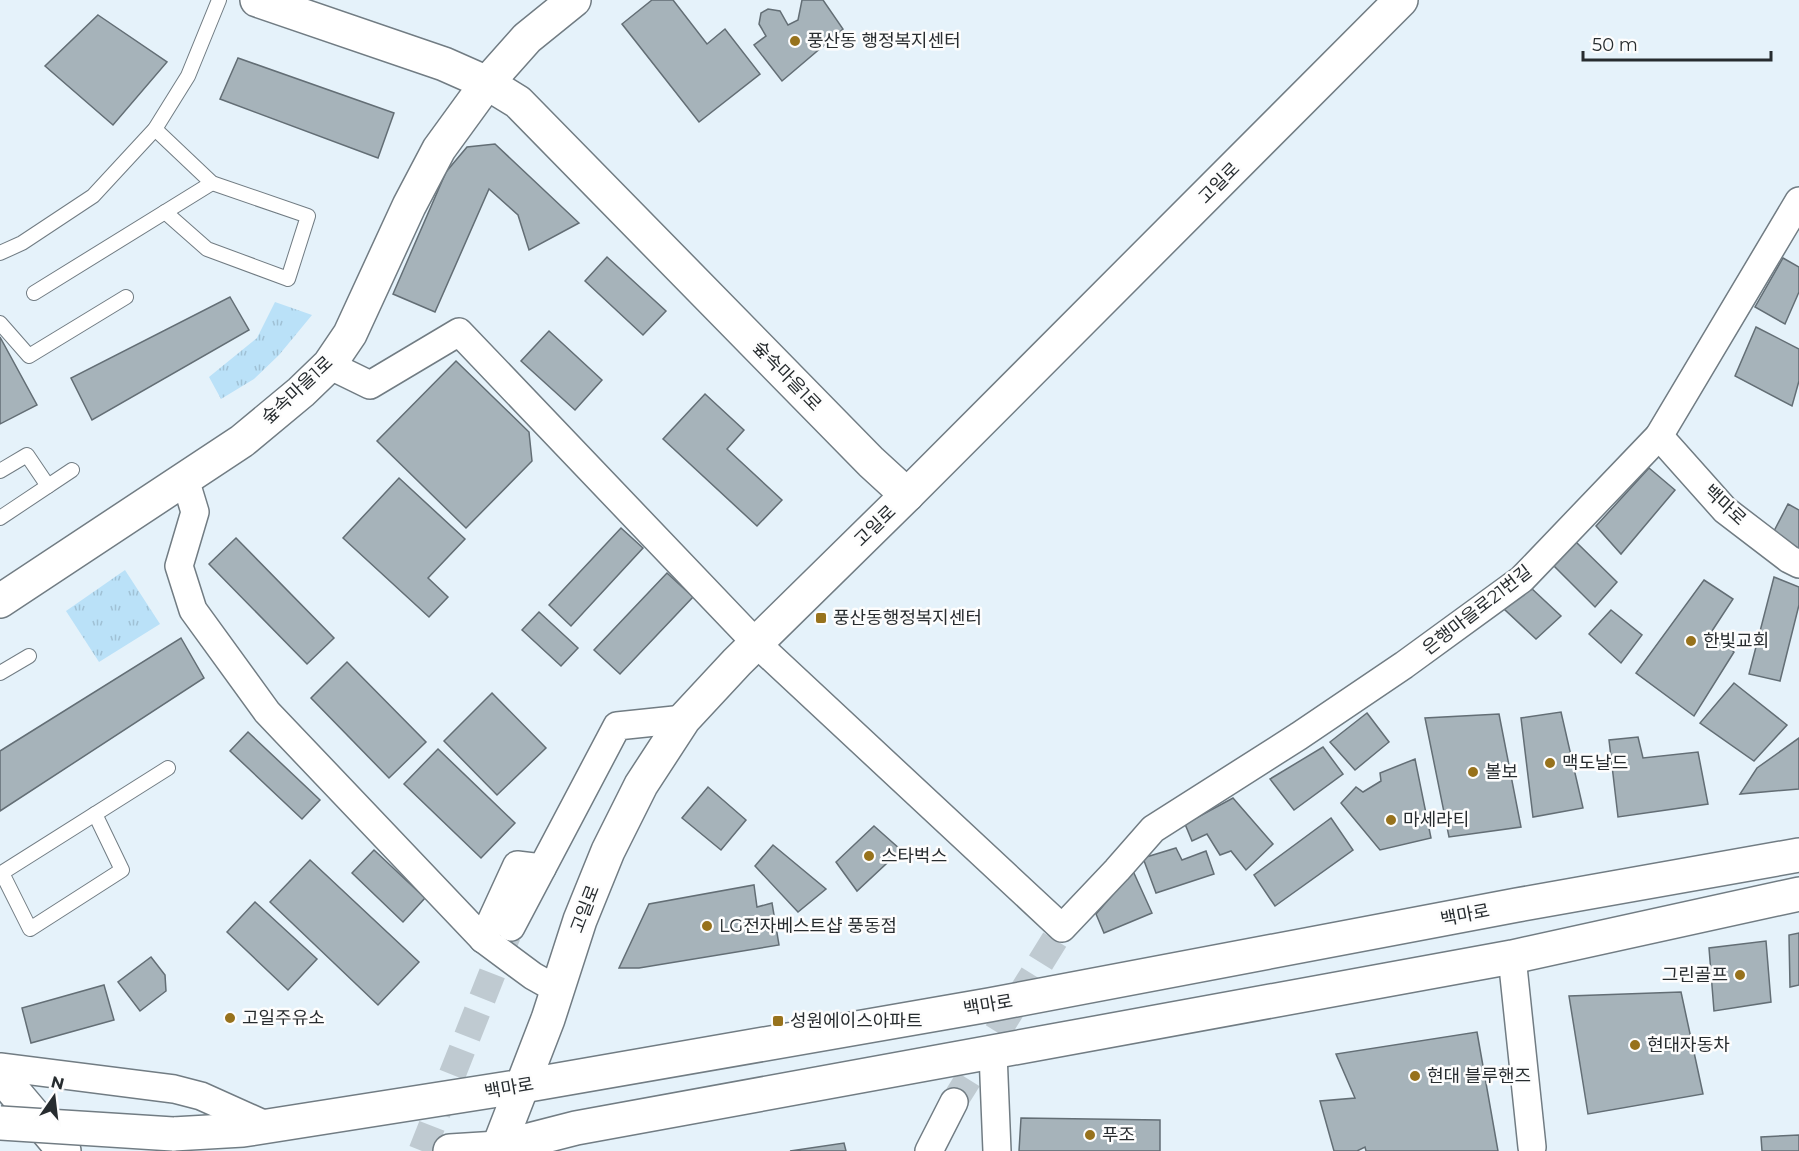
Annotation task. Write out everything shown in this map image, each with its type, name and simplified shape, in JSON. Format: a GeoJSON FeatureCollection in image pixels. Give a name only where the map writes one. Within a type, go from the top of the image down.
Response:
{"type":"FeatureCollection","features":[{"type":"Feature","properties":{"kind":"main road","name":"숲속마을1로"},"geometry":{"type":"LineString","coordinates":[[257,0],[444,64],[487,82],[518,102],[907,495]]}},
{"type":"Feature","properties":{"kind":"main road","name":"숲속마을1로"},"geometry":{"type":"LineString","coordinates":[[0,601],[242,441],[301,392],[328,365],[350,334],[409,206],[439,149],[487,82],[527,38],[574,0]]}},
{"type":"Feature","properties":{"kind":"main road","name":"고일로"},"geometry":{"type":"LineString","coordinates":[[497,1149],[523,1086],[558,990],[580,920],[608,851],[641,785],[684,719],[756,643],[1401,0]]}},
{"type":"Feature","properties":{"kind":"main road","name":"백마로"},"geometry":{"type":"LineString","coordinates":[[0,1123],[173,1134],[270,1126],[523,1086],[989,1005],[1517,905],[1799,855]]}},
{"type":"Feature","properties":{"kind":"main road"},"geometry":{"type":"LineString","coordinates":[[450,1151],[497,1149],[576,1128],[1512,957],[1799,894]]}},
{"type":"Feature","properties":{"kind":"main road"},"geometry":{"type":"LineString","coordinates":[[0,1075],[64,1151]]}},
{"type":"Feature","properties":{"kind":"street","name":"은행마을로21번길"},"geometry":{"type":"LineString","coordinates":[[756,643],[1062,928],[1152,829],[1299,736],[1404,665],[1522,579],[1659,436],[1799,201]]}},
{"type":"Feature","properties":{"kind":"street"},"geometry":{"type":"LineString","coordinates":[[328,365],[370,385],[459,332],[756,643]]}},
{"type":"Feature","properties":{"kind":"street","name":"백마로"},"geometry":{"type":"LineString","coordinates":[[1659,436],[1725,510],[1789,559],[1799,564]]}},
{"type":"Feature","properties":{"kind":"street"},"geometry":{"type":"LineString","coordinates":[[185,479],[195,512],[179,566],[193,610],[267,712],[483,939],[533,976],[558,990]]}},
{"type":"Feature","properties":{"kind":"street"},"geometry":{"type":"LineString","coordinates":[[511,927],[617,726],[684,719]]}},
{"type":"Feature","properties":{"kind":"street"},"geometry":{"type":"LineString","coordinates":[[483,939],[517,865],[542,868]]}},
{"type":"Feature","properties":{"kind":"street"},"geometry":{"type":"LineString","coordinates":[[1512,957],[1532,1147]]}},
{"type":"Feature","properties":{"kind":"street"},"geometry":{"type":"LineString","coordinates":[[993,1053],[997,1151]]}},
{"type":"Feature","properties":{"kind":"street"},"geometry":{"type":"LineString","coordinates":[[0,1067],[174,1089],[201,1096],[270,1126]]}},
{"type":"Feature","properties":{"kind":"street"},"geometry":{"type":"LineString","coordinates":[[929,1151],[954,1102]]}},
{"type":"Feature","properties":{"kind":"lane"},"geometry":{"type":"LineString","coordinates":[[0,253],[22,243],[93,196],[155,129],[188,76],[219,0]]}},
{"type":"Feature","properties":{"kind":"lane"},"geometry":{"type":"LineString","coordinates":[[155,129],[212,183],[308,216],[288,279],[207,249],[165,212]]}},
{"type":"Feature","properties":{"kind":"lane"},"geometry":{"type":"LineString","coordinates":[[34,293],[212,183]]}},
{"type":"Feature","properties":{"kind":"lane"},"geometry":{"type":"LineString","coordinates":[[0,323],[29,356],[126,297]]}},
{"type":"Feature","properties":{"kind":"lane"},"geometry":{"type":"LineString","coordinates":[[0,471],[27,455],[48,486]]}},
{"type":"Feature","properties":{"kind":"lane"},"geometry":{"type":"LineString","coordinates":[[0,518],[72,470]]}},
{"type":"Feature","properties":{"kind":"lane"},"geometry":{"type":"LineString","coordinates":[[0,673],[29,656]]}},
{"type":"Feature","properties":{"kind":"lane"},"geometry":{"type":"LineString","coordinates":[[95,814],[122,870],[30,929],[1,874],[95,814],[168,768]]}},
{"type":"Feature","properties":{"kind":"green space"},"geometry":{"type":"Polygon","coordinates":[[[275,302],[312,315],[279,355],[254,379],[221,399],[209,377],[257,338],[275,302]]]}},
{"type":"Feature","properties":{"kind":"green space"},"geometry":{"type":"Polygon","coordinates":[[[125,570],[160,624],[99,662],[66,611],[125,570]]]}},
{"type":"Feature","properties":{"kind":"building"},"geometry":{"type":"Polygon","coordinates":[[[652,0],[673,0],[707,44],[725,29],[760,74],[699,122],[622,24],[652,0]]]}},
{"type":"Feature","properties":{"kind":"building","name":"풍산동 행정복지센터"},"geometry":{"type":"Polygon","coordinates":[[[802,0],[823,0],[843,29],[782,81],[754,45],[766,36],[759,24],[761,13],[768,9],[780,11],[788,25],[798,20],[802,0]]]}},
{"type":"Feature","properties":{"kind":"building"},"geometry":{"type":"Polygon","coordinates":[[[98,15],[167,62],[113,125],[45,66],[98,15]]]}},
{"type":"Feature","properties":{"kind":"building"},"geometry":{"type":"Polygon","coordinates":[[[238,58],[394,113],[378,158],[220,99],[238,58]]]}},
{"type":"Feature","properties":{"kind":"building"},"geometry":{"type":"Polygon","coordinates":[[[495,144],[579,223],[529,250],[518,215],[489,189],[435,312],[393,294],[446,172],[467,147],[495,144]]]}},
{"type":"Feature","properties":{"kind":"building"},"geometry":{"type":"Polygon","coordinates":[[[607,257],[666,311],[643,335],[585,281],[607,257]]]}},
{"type":"Feature","properties":{"kind":"building"},"geometry":{"type":"Polygon","coordinates":[[[1783,258],[1799,267],[1799,292],[1785,324],[1755,307],[1783,258]]]}},
{"type":"Feature","properties":{"kind":"building"},"geometry":{"type":"Polygon","coordinates":[[[230,297],[249,330],[92,420],[71,378],[230,297]]]}},
{"type":"Feature","properties":{"kind":"building"},"geometry":{"type":"Polygon","coordinates":[[[1756,327],[1799,349],[1799,381],[1792,406],[1735,376],[1756,327]]]}},
{"type":"Feature","properties":{"kind":"building"},"geometry":{"type":"Polygon","coordinates":[[[549,331],[602,380],[575,410],[521,361],[549,331]]]}},
{"type":"Feature","properties":{"kind":"building"},"geometry":{"type":"Polygon","coordinates":[[[0,337],[37,405],[0,424],[0,337]]]}},
{"type":"Feature","properties":{"kind":"building"},"geometry":{"type":"Polygon","coordinates":[[[456,361],[529,432],[532,461],[466,528],[377,441],[456,361]]]}},
{"type":"Feature","properties":{"kind":"building"},"geometry":{"type":"Polygon","coordinates":[[[705,394],[744,430],[727,449],[782,500],[757,526],[663,439],[705,394]]]}},
{"type":"Feature","properties":{"kind":"building"},"geometry":{"type":"Polygon","coordinates":[[[1649,468],[1675,490],[1621,554],[1596,526],[1649,468]]]}},
{"type":"Feature","properties":{"kind":"building"},"geometry":{"type":"Polygon","coordinates":[[[399,478],[465,539],[428,578],[448,597],[429,617],[343,538],[399,478]]]}},
{"type":"Feature","properties":{"kind":"building"},"geometry":{"type":"Polygon","coordinates":[[[1788,504],[1799,510],[1799,551],[1773,533],[1788,504]]]}},
{"type":"Feature","properties":{"kind":"building"},"geometry":{"type":"Polygon","coordinates":[[[621,528],[643,548],[571,626],[549,605],[621,528]]]}},
{"type":"Feature","properties":{"kind":"building"},"geometry":{"type":"Polygon","coordinates":[[[236,538],[334,638],[307,664],[209,564],[236,538]]]}},
{"type":"Feature","properties":{"kind":"building"},"geometry":{"type":"Polygon","coordinates":[[[1576,542],[1617,582],[1595,607],[1553,565],[1576,542]]]}},
{"type":"Feature","properties":{"kind":"building"},"geometry":{"type":"Polygon","coordinates":[[[667,573],[693,597],[620,674],[594,650],[667,573]]]}},
{"type":"Feature","properties":{"kind":"building"},"geometry":{"type":"Polygon","coordinates":[[[1774,577],[1799,587],[1799,605],[1780,681],[1749,674],[1774,577]]]}},
{"type":"Feature","properties":{"kind":"building","name":"한빛교회"},"geometry":{"type":"Polygon","coordinates":[[[1704,580],[1733,599],[1712,631],[1734,652],[1694,716],[1636,673],[1704,580]]]}},
{"type":"Feature","properties":{"kind":"building"},"geometry":{"type":"Polygon","coordinates":[[[1530,587],[1561,616],[1536,639],[1504,609],[1530,587]]]}},
{"type":"Feature","properties":{"kind":"building"},"geometry":{"type":"Polygon","coordinates":[[[1611,610],[1642,635],[1621,663],[1589,634],[1611,610]]]}},
{"type":"Feature","properties":{"kind":"building"},"geometry":{"type":"Polygon","coordinates":[[[539,612],[578,648],[561,666],[522,630],[539,612]]]}},
{"type":"Feature","properties":{"kind":"building"},"geometry":{"type":"Polygon","coordinates":[[[181,638],[204,678],[0,811],[0,751],[181,638]]]}},
{"type":"Feature","properties":{"kind":"building"},"geometry":{"type":"Polygon","coordinates":[[[347,662],[426,742],[389,778],[311,698],[347,662]]]}},
{"type":"Feature","properties":{"kind":"building"},"geometry":{"type":"Polygon","coordinates":[[[1734,683],[1787,725],[1754,761],[1700,723],[1734,683]]]}},
{"type":"Feature","properties":{"kind":"building"},"geometry":{"type":"Polygon","coordinates":[[[492,693],[546,748],[497,795],[444,741],[492,693]]]}},
{"type":"Feature","properties":{"kind":"building","name":"맥도날드"},"geometry":{"type":"Polygon","coordinates":[[[1561,712],[1583,808],[1533,817],[1521,718],[1561,712]]]}},
{"type":"Feature","properties":{"kind":"building"},"geometry":{"type":"Polygon","coordinates":[[[1367,713],[1389,742],[1355,770],[1330,742],[1367,713]]]}},
{"type":"Feature","properties":{"kind":"building","name":"볼보"},"geometry":{"type":"Polygon","coordinates":[[[1499,714],[1521,827],[1449,837],[1425,718],[1499,714]]]}},
{"type":"Feature","properties":{"kind":"building"},"geometry":{"type":"Polygon","coordinates":[[[248,732],[320,800],[302,819],[230,751],[248,732]]]}},
{"type":"Feature","properties":{"kind":"building"},"geometry":{"type":"Polygon","coordinates":[[[1638,737],[1643,758],[1698,752],[1708,804],[1618,817],[1609,740],[1638,737]]]}},
{"type":"Feature","properties":{"kind":"building"},"geometry":{"type":"Polygon","coordinates":[[[1799,738],[1799,789],[1740,794],[1757,768],[1799,738]]]}},
{"type":"Feature","properties":{"kind":"building"},"geometry":{"type":"Polygon","coordinates":[[[1323,747],[1343,774],[1294,810],[1270,779],[1323,747]]]}},
{"type":"Feature","properties":{"kind":"building"},"geometry":{"type":"Polygon","coordinates":[[[438,749],[515,823],[481,858],[404,784],[438,749]]]}},
{"type":"Feature","properties":{"kind":"building","name":"마세라티"},"geometry":{"type":"Polygon","coordinates":[[[1415,759],[1431,838],[1380,850],[1341,803],[1356,787],[1363,792],[1381,781],[1380,773],[1415,759]]]}},
{"type":"Feature","properties":{"kind":"building"},"geometry":{"type":"Polygon","coordinates":[[[708,787],[746,820],[721,850],[682,818],[708,787]]]}},
{"type":"Feature","properties":{"kind":"building"},"geometry":{"type":"Polygon","coordinates":[[[1233,798],[1273,844],[1246,870],[1231,851],[1220,855],[1207,834],[1192,841],[1185,824],[1233,798]]]}},
{"type":"Feature","properties":{"kind":"building"},"geometry":{"type":"Polygon","coordinates":[[[1331,818],[1353,850],[1275,906],[1254,875],[1331,818]]]}},
{"type":"Feature","properties":{"kind":"building","name":"스타벅스"},"geometry":{"type":"Polygon","coordinates":[[[874,826],[901,850],[857,891],[836,862],[874,826]]]}},
{"type":"Feature","properties":{"kind":"building"},"geometry":{"type":"Polygon","coordinates":[[[773,845],[826,889],[798,912],[755,866],[773,845]]]}},
{"type":"Feature","properties":{"kind":"building"},"geometry":{"type":"Polygon","coordinates":[[[1176,848],[1182,860],[1206,851],[1214,874],[1156,893],[1143,858],[1176,848]]]}},
{"type":"Feature","properties":{"kind":"building"},"geometry":{"type":"Polygon","coordinates":[[[374,850],[425,898],[403,922],[352,873],[374,850]]]}},
{"type":"Feature","properties":{"kind":"building"},"geometry":{"type":"Polygon","coordinates":[[[310,860],[419,962],[378,1005],[270,902],[310,860]]]}},
{"type":"Feature","properties":{"kind":"building"},"geometry":{"type":"Polygon","coordinates":[[[1133,871],[1152,913],[1104,933],[1096,914],[1133,871]]]}},
{"type":"Feature","properties":{"kind":"building","name":"LG전자베스트샵 풍동점"},"geometry":{"type":"Polygon","coordinates":[[[754,885],[757,907],[772,903],[779,945],[639,968],[619,968],[649,904],[754,885]]]}},
{"type":"Feature","properties":{"kind":"building"},"geometry":{"type":"Polygon","coordinates":[[[255,902],[317,959],[288,990],[227,932],[255,902]]]}},
{"type":"Feature","properties":{"kind":"building"},"geometry":{"type":"Polygon","coordinates":[[[1799,933],[1799,985],[1790,987],[1789,935],[1799,933]]]}},
{"type":"Feature","properties":{"kind":"building","name":"그린골프"},"geometry":{"type":"Polygon","coordinates":[[[1766,941],[1771,1002],[1714,1011],[1709,948],[1766,941]]]}},
{"type":"Feature","properties":{"kind":"building"},"geometry":{"type":"Polygon","coordinates":[[[151,957],[165,975],[166,991],[140,1011],[118,982],[151,957]]]}},
{"type":"Feature","properties":{"kind":"building"},"geometry":{"type":"Polygon","coordinates":[[[104,985],[114,1020],[31,1043],[22,1008],[104,985]]]}},
{"type":"Feature","properties":{"kind":"building","name":"현대자동차"},"geometry":{"type":"Polygon","coordinates":[[[1681,992],[1703,1094],[1588,1114],[1569,996],[1681,992]]]}},
{"type":"Feature","properties":{"kind":"building","name":"현대 블루핸즈"},"geometry":{"type":"Polygon","coordinates":[[[1477,1032],[1498,1151],[1366,1151],[1365,1147],[1357,1151],[1334,1151],[1320,1101],[1355,1098],[1336,1054],[1477,1032]]]}},
{"type":"Feature","properties":{"kind":"building","name":"푸조"},"geometry":{"type":"Polygon","coordinates":[[[1021,1118],[1160,1120],[1160,1151],[1019,1151],[1021,1118]]]}},
{"type":"Feature","properties":{"kind":"building"},"geometry":{"type":"Polygon","coordinates":[[[1799,1135],[1799,1151],[1762,1151],[1761,1137],[1799,1135]]]}},
{"type":"Feature","properties":{"kind":"building"},"geometry":{"type":"Polygon","coordinates":[[[844,1143],[846,1151],[790,1151],[844,1143]]]}},
{"type":"Feature","properties":{"kind":"tunnel"},"geometry":{"type":"LineString","coordinates":[[954,1102],[1062,928]]}},
{"type":"Feature","properties":{"kind":"tunnel"},"geometry":{"type":"LineString","coordinates":[[422,1151],[509,931]]}},
{"type":"Feature","properties":{"kind":"place","name":"풍산동 행정복지센터"},"geometry":{"type":"Point","coordinates":[795,41]}},
{"type":"Feature","properties":{"kind":"place","name":"풍산동행정복지센터"},"geometry":{"type":"Point","coordinates":[821,618]}},
{"type":"Feature","properties":{"kind":"place","name":"한빛교회"},"geometry":{"type":"Point","coordinates":[1691,641]}},
{"type":"Feature","properties":{"kind":"place","name":"맥도날드"},"geometry":{"type":"Point","coordinates":[1550,763]}},
{"type":"Feature","properties":{"kind":"place","name":"볼보"},"geometry":{"type":"Point","coordinates":[1473,772]}},
{"type":"Feature","properties":{"kind":"place","name":"마세라티"},"geometry":{"type":"Point","coordinates":[1391,820]}},
{"type":"Feature","properties":{"kind":"place","name":"스타벅스"},"geometry":{"type":"Point","coordinates":[869,856]}},
{"type":"Feature","properties":{"kind":"place","name":"LG전자베스트샵 풍동점"},"geometry":{"type":"Point","coordinates":[707,926]}},
{"type":"Feature","properties":{"kind":"place","name":"그린골프"},"geometry":{"type":"Point","coordinates":[1740,975]}},
{"type":"Feature","properties":{"kind":"place","name":"고일주유소"},"geometry":{"type":"Point","coordinates":[230,1018]}},
{"type":"Feature","properties":{"kind":"place","name":"성원에이스아파트"},"geometry":{"type":"Point","coordinates":[778,1021]}},
{"type":"Feature","properties":{"kind":"place","name":"현대자동차"},"geometry":{"type":"Point","coordinates":[1635,1045]}},
{"type":"Feature","properties":{"kind":"place","name":"현대 블루핸즈"},"geometry":{"type":"Point","coordinates":[1415,1076]}},
{"type":"Feature","properties":{"kind":"place","name":"푸조"},"geometry":{"type":"Point","coordinates":[1090,1135]}}]}
